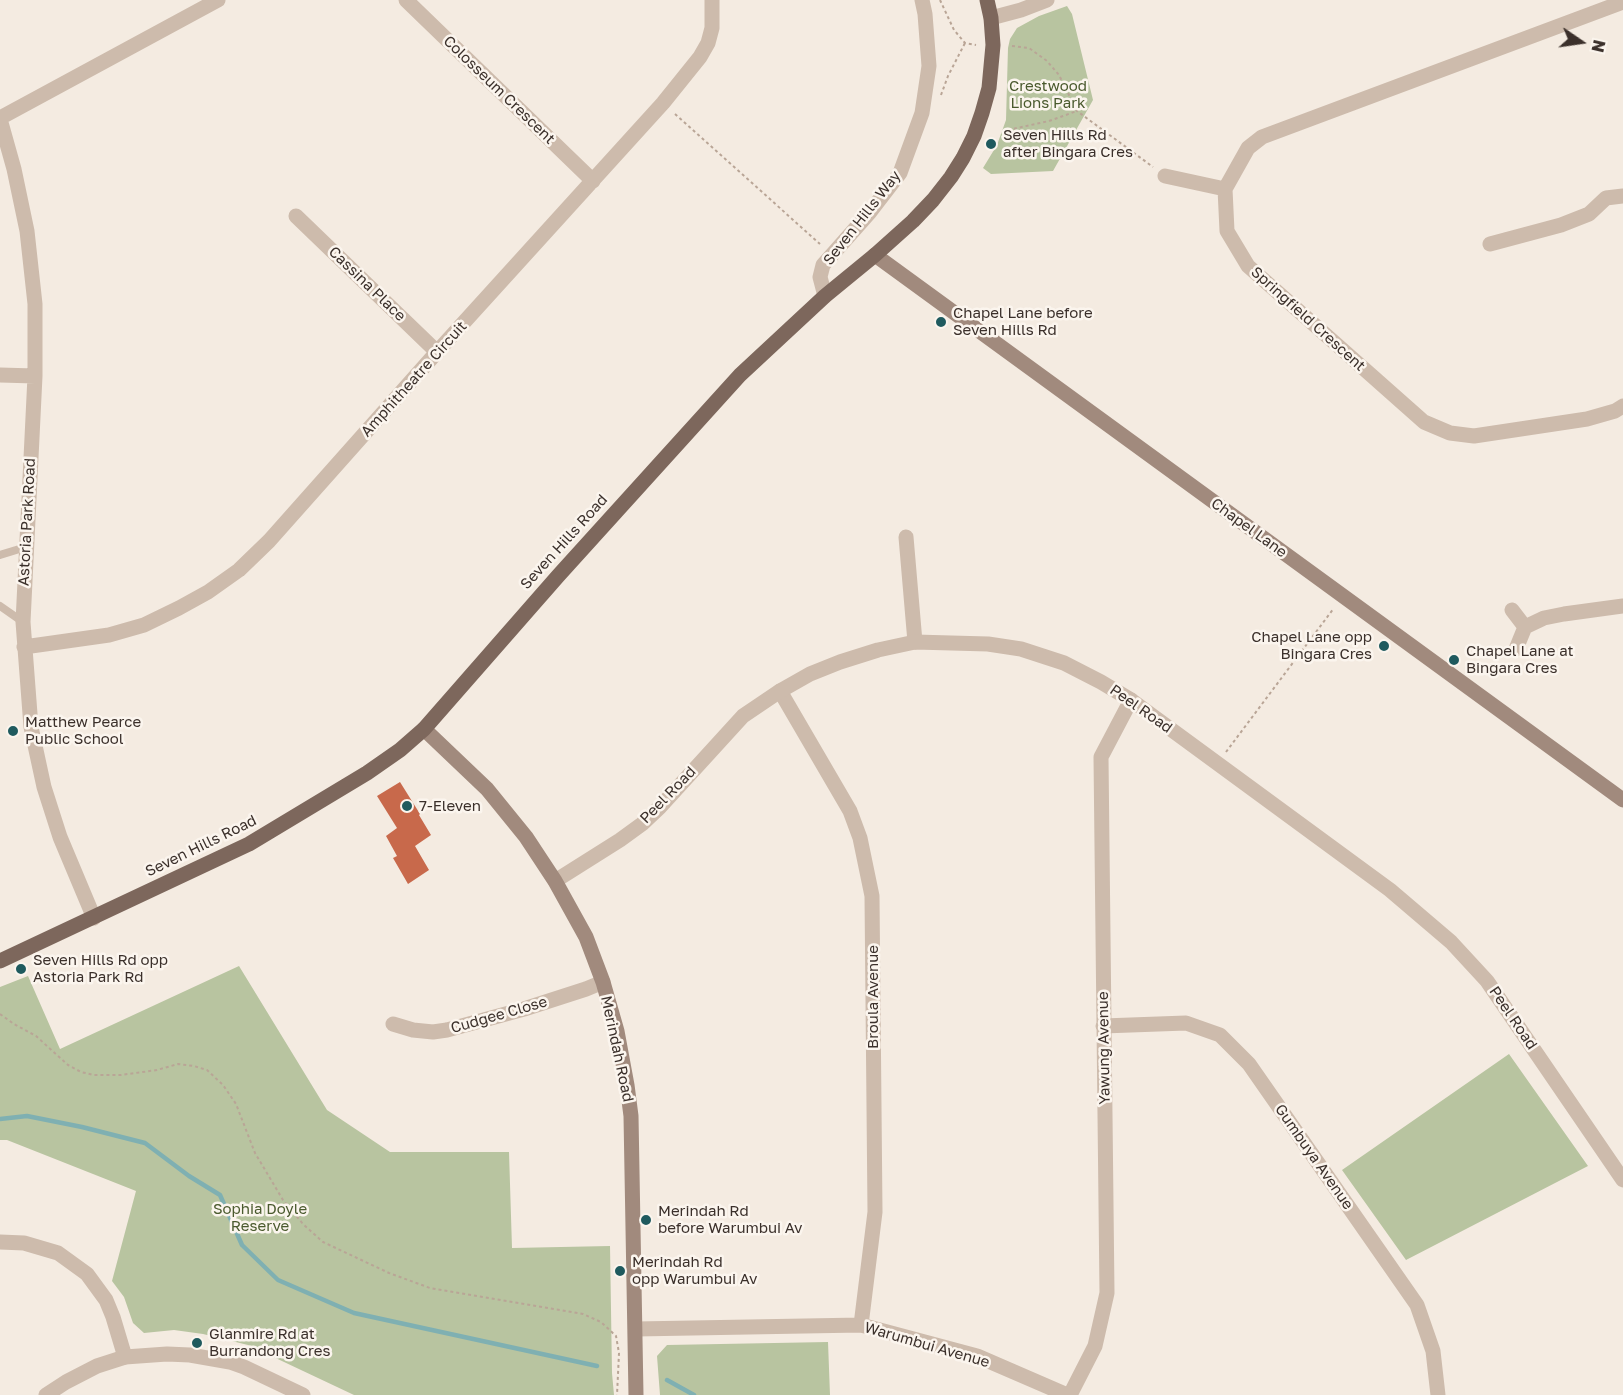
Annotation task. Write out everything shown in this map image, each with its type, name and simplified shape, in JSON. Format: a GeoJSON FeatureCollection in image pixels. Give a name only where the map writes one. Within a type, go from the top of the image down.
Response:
{"type":"FeatureCollection","features":[{"type":"Feature","properties":{"kind":"main road","name":"Seven Hills Road"},"geometry":{"type":"LineString","coordinates":[[0,962],[249,844],[367,773],[400,750],[424,729],[558,576],[740,375],[825,296],[913,221],[951,177],[963,158],[980,121],[989,88],[992,51],[991,18],[987,0]]}},
{"type":"Feature","properties":{"kind":"main road","name":"Chapel Lane"},"geometry":{"type":"LineString","coordinates":[[875,255],[1623,800]]}},
{"type":"Feature","properties":{"kind":"main road","name":"Merindah Road"},"geometry":{"type":"LineString","coordinates":[[424,729],[487,789],[526,837],[555,881],[586,937],[603,982],[617,1031],[631,1116],[636,1395]]}},
{"type":"Feature","properties":{"kind":"street"},"geometry":{"type":"LineString","coordinates":[[0,119],[218,0]]}},
{"type":"Feature","properties":{"kind":"street","name":"Colosseum Crescent"},"geometry":{"type":"LineString","coordinates":[[406,0],[593,181]]}},
{"type":"Feature","properties":{"kind":"street","name":"Amphitheatre Circuit"},"geometry":{"type":"LineString","coordinates":[[24,647],[109,635],[144,625],[208,592],[239,570],[269,541],[663,103],[700,57],[708,43],[712,28],[712,0]]}},
{"type":"Feature","properties":{"kind":"street","name":"Seven Hills Way"},"geometry":{"type":"LineString","coordinates":[[825,296],[820,277],[823,265],[870,212],[900,173],[921,113],[929,66],[926,14],[922,0]]}},
{"type":"Feature","properties":{"kind":"street"},"geometry":{"type":"LineString","coordinates":[[991,18],[1047,0]]}},
{"type":"Feature","properties":{"kind":"street"},"geometry":{"type":"LineString","coordinates":[[1165,176],[1225,189],[1248,148],[1262,137],[1623,2]]}},
{"type":"Feature","properties":{"kind":"street","name":"Astoria Park Road"},"geometry":{"type":"LineString","coordinates":[[0,119],[14,169],[27,231],[35,304],[35,376],[23,622],[31,727],[44,787],[60,837],[94,918]]}},
{"type":"Feature","properties":{"kind":"street","name":"Springfield Crescent"},"geometry":{"type":"LineString","coordinates":[[1225,189],[1227,231],[1248,266],[1424,422],[1450,433],[1474,436],[1587,420],[1623,406]]}},
{"type":"Feature","properties":{"kind":"street"},"geometry":{"type":"LineString","coordinates":[[1490,244],[1561,225],[1589,214],[1606,198],[1623,196]]}},
{"type":"Feature","properties":{"kind":"street","name":"Cassina Place"},"geometry":{"type":"LineString","coordinates":[[296,216],[437,352]]}},
{"type":"Feature","properties":{"kind":"street"},"geometry":{"type":"LineString","coordinates":[[0,375],[35,376]]}},
{"type":"Feature","properties":{"kind":"street"},"geometry":{"type":"LineString","coordinates":[[906,537],[915,642]]}},
{"type":"Feature","properties":{"kind":"street"},"geometry":{"type":"LineString","coordinates":[[1516,649],[1525,627],[1544,618],[1623,606]]}},
{"type":"Feature","properties":{"kind":"street"},"geometry":{"type":"LineString","coordinates":[[1512,610],[1525,627]]}},
{"type":"Feature","properties":{"kind":"street","name":"Peel Road"},"geometry":{"type":"LineString","coordinates":[[555,881],[642,824],[743,716],[810,674],[878,650],[915,642],[988,644],[1021,649],[1064,663],[1131,700],[1390,890],[1451,942],[1487,981],[1623,1180]]}},
{"type":"Feature","properties":{"kind":"street","name":"Broula Avenue"},"geometry":{"type":"LineString","coordinates":[[780,691],[850,811],[860,838],[872,896],[875,1212],[861,1325]]}},
{"type":"Feature","properties":{"kind":"street","name":"Yawung Avenue"},"geometry":{"type":"LineString","coordinates":[[1068,1395],[1095,1346],[1107,1293],[1101,757],[1131,700]]}},
{"type":"Feature","properties":{"kind":"street","name":"Cudgee Close"},"geometry":{"type":"LineString","coordinates":[[393,1024],[413,1030],[433,1032],[447,1030],[524,1009],[603,982]]}},
{"type":"Feature","properties":{"kind":"street","name":"Gumbuya Avenue"},"geometry":{"type":"LineString","coordinates":[[1103,1026],[1186,1023],[1220,1035],[1249,1064],[1417,1305],[1433,1351],[1438,1395]]}},
{"type":"Feature","properties":{"kind":"street"},"geometry":{"type":"LineString","coordinates":[[0,1242],[24,1243],[58,1253],[87,1274],[106,1300],[114,1317],[125,1357]]}},
{"type":"Feature","properties":{"kind":"street","name":"Warumbui Avenue"},"geometry":{"type":"LineString","coordinates":[[636,1329],[861,1325],[977,1356],[1068,1395]]}},
{"type":"Feature","properties":{"kind":"street"},"geometry":{"type":"LineString","coordinates":[[46,1395],[98,1366],[125,1357],[167,1354],[217,1359],[244,1367],[303,1395]]}},
{"type":"Feature","properties":{"kind":"lane"},"geometry":{"type":"LineString","coordinates":[[0,555],[26,547]]}},
{"type":"Feature","properties":{"kind":"lane"},"geometry":{"type":"LineString","coordinates":[[0,606],[23,622]]}},
{"type":"Feature","properties":{"kind":"path"},"geometry":{"type":"LineString","coordinates":[[940,0],[954,30],[965,43],[976,45]]}},
{"type":"Feature","properties":{"kind":"path"},"geometry":{"type":"LineString","coordinates":[[1012,46],[1029,48],[1047,61],[1059,75],[1077,111],[1165,176]]}},
{"type":"Feature","properties":{"kind":"path"},"geometry":{"type":"LineString","coordinates":[[663,103],[827,250]]}},
{"type":"Feature","properties":{"kind":"path"},"geometry":{"type":"LineString","coordinates":[[1008,130],[1049,121],[1077,111]]}},
{"type":"Feature","properties":{"kind":"path"},"geometry":{"type":"LineString","coordinates":[[1218,764],[1343,596]]}},
{"type":"Feature","properties":{"kind":"path"},"geometry":{"type":"LineString","coordinates":[[0,1014],[36,1036],[68,1065],[81,1072],[94,1075],[120,1075],[157,1070],[178,1064],[207,1070],[223,1085],[236,1104],[255,1153],[283,1200],[303,1224],[324,1242],[389,1273],[430,1288],[584,1314],[601,1322],[616,1336],[619,1353],[617,1395]]}},
{"type":"Feature","properties":{"kind":"green space","name":"Crestwood Lions Park"},"geometry":{"type":"Polygon","coordinates":[[[1067,6],[1072,14],[1093,100],[1053,171],[991,174],[983,168],[997,145],[1006,120],[1010,39],[1017,28],[1039,16],[1067,6]]]}},
{"type":"Feature","properties":{"kind":"green space","name":"Sophia Doyle Reserve"},"geometry":{"type":"Polygon","coordinates":[[[239,966],[327,1110],[390,1152],[509,1152],[512,1248],[610,1246],[614,1395],[354,1395],[248,1345],[203,1334],[174,1330],[144,1333],[133,1323],[124,1297],[112,1281],[136,1191],[7,1140],[0,1140],[0,987],[28,976],[60,1049],[239,966]]]}},
{"type":"Feature","properties":{"kind":"green space"},"geometry":{"type":"Polygon","coordinates":[[[1509,1054],[1588,1166],[1406,1260],[1342,1170],[1509,1054]]]}},
{"type":"Feature","properties":{"kind":"green space"},"geometry":{"type":"Polygon","coordinates":[[[828,1342],[830,1395],[660,1395],[657,1356],[667,1345],[828,1342]]]}},
{"type":"Feature","properties":{"kind":"building"},"geometry":{"type":"Polygon","coordinates":[[[400,782],[431,835],[415,846],[429,870],[408,884],[393,858],[397,856],[386,836],[397,828],[377,796],[400,782]]]}},
{"type":"Feature","properties":{"kind":"waterway"},"geometry":{"type":"LineString","coordinates":[[0,1119],[27,1116],[145,1143],[189,1176],[220,1195],[242,1245],[278,1280],[354,1313],[597,1366]]}},
{"type":"Feature","properties":{"kind":"waterway"},"geometry":{"type":"LineString","coordinates":[[667,1380],[694,1395]]}},
{"type":"Feature","properties":{"kind":"place","name":"Seven Hills Rd after Bingara Cres"},"geometry":{"type":"Point","coordinates":[991,144]}},
{"type":"Feature","properties":{"kind":"place","name":"Chapel Lane before Seven Hills Rd"},"geometry":{"type":"Point","coordinates":[941,322]}},
{"type":"Feature","properties":{"kind":"place","name":"Chapel Lane opp Bingara Cres"},"geometry":{"type":"Point","coordinates":[1384,646]}},
{"type":"Feature","properties":{"kind":"place","name":"Chapel Lane at Bingara Cres"},"geometry":{"type":"Point","coordinates":[1454,660]}},
{"type":"Feature","properties":{"kind":"place","name":"Matthew Pearce Public School"},"geometry":{"type":"Point","coordinates":[13,731]}},
{"type":"Feature","properties":{"kind":"place","name":"7-Eleven"},"geometry":{"type":"Point","coordinates":[407,806]}},
{"type":"Feature","properties":{"kind":"place","name":"Seven Hills Rd opp Astoria Park Rd"},"geometry":{"type":"Point","coordinates":[21,969]}},
{"type":"Feature","properties":{"kind":"place","name":"Merindah Rd before Warumbui Av"},"geometry":{"type":"Point","coordinates":[646,1220]}},
{"type":"Feature","properties":{"kind":"place","name":"Merindah Rd opp Warumbui Av"},"geometry":{"type":"Point","coordinates":[620,1271]}},
{"type":"Feature","properties":{"kind":"place","name":"Glanmire Rd at Burrandong Cres"},"geometry":{"type":"Point","coordinates":[197,1343]}}]}
